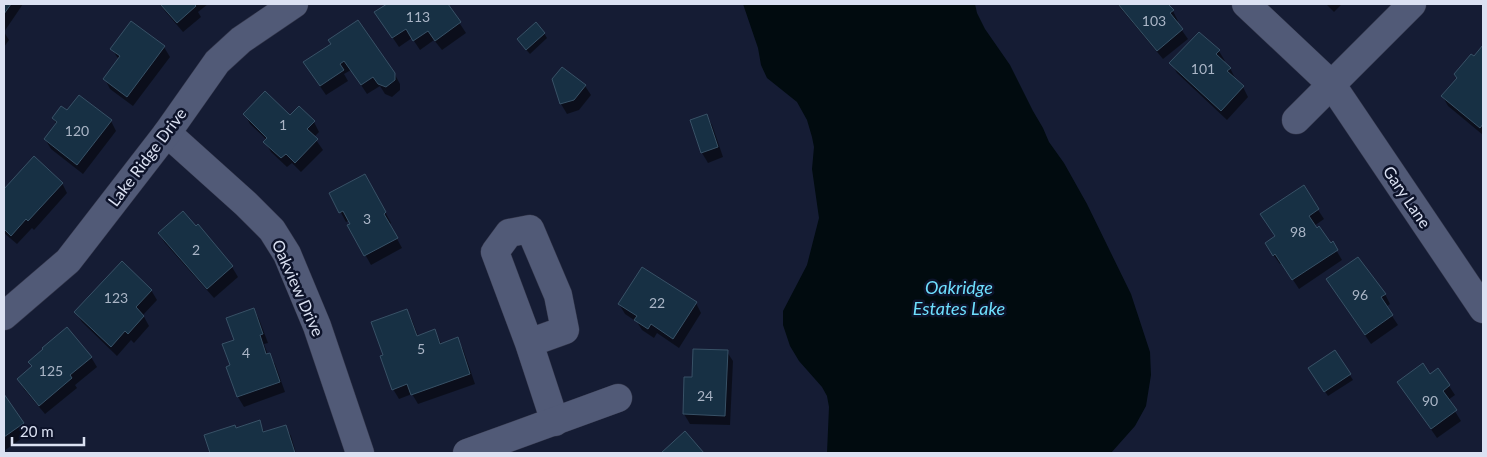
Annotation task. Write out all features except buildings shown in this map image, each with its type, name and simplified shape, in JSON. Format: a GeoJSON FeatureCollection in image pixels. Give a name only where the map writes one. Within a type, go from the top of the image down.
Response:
{"type":"FeatureCollection","features":[{"type":"Feature","properties":{"kind":"street","name":"Lake Ridge Drive"},"geometry":{"type":"LineString","coordinates":[[4,316],[68,261],[167,133],[217,62],[241,40],[294,4]]}},
{"type":"Feature","properties":{"kind":"street","name":"Gary Lane"},"geometry":{"type":"LineString","coordinates":[[1246,4],[1332,85],[1483,309]]}},
{"type":"Feature","properties":{"kind":"street"},"geometry":{"type":"LineString","coordinates":[[1296,120],[1412,4]]}},
{"type":"Feature","properties":{"kind":"street","name":"Oakview Drive"},"geometry":{"type":"LineString","coordinates":[[167,133],[272,230],[287,254],[317,326],[360,453]]}},
{"type":"Feature","properties":{"kind":"street"},"geometry":{"type":"LineString","coordinates":[[529,343],[555,422]]}},
{"type":"Feature","properties":{"kind":"street"},"geometry":{"type":"LineString","coordinates":[[467,453],[618,398]]}},
{"type":"Feature","properties":{"kind":"water","name":"Oakridge Estates Lake"},"geometry":{"type":"Polygon","coordinates":[[[743,4],[975,4],[985,29],[1010,65],[1049,142],[1064,163],[1087,204],[1131,294],[1150,352],[1151,375],[1146,406],[1135,426],[1111,453],[827,453],[829,407],[827,396],[822,387],[799,361],[790,346],[783,325],[783,311],[807,265],[819,218],[812,169],[814,147],[807,120],[797,102],[767,78],[761,65],[758,48],[743,4]]]}}]}
